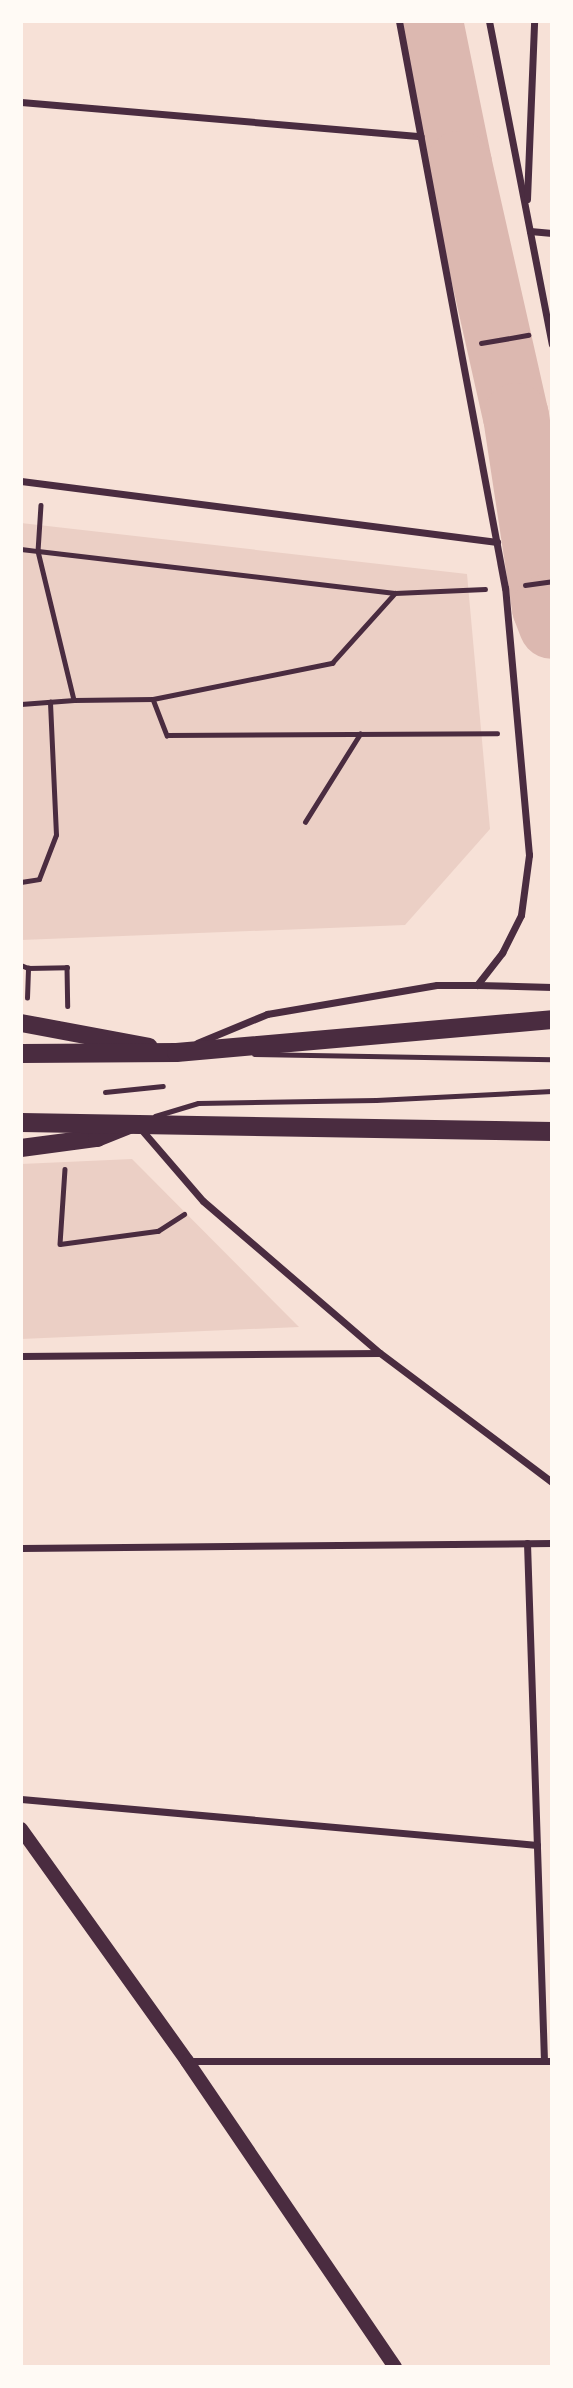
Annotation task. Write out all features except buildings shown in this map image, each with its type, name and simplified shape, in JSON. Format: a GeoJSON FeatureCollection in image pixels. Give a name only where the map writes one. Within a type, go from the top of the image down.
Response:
{"type":"FeatureCollection","features":[{"type":"Feature","properties":{"kind":"highway"},"geometry":{"type":"LineString","coordinates":[[21,1053],[176,1052],[552,1019]]}},
{"type":"Feature","properties":{"kind":"highway"},"geometry":{"type":"LineString","coordinates":[[21,1122],[552,1130]]}},
{"type":"Feature","properties":{"kind":"main road"},"geometry":{"type":"LineString","coordinates":[[21,1023],[176,1052]]}},
{"type":"Feature","properties":{"kind":"main road"},"geometry":{"type":"LineString","coordinates":[[21,1148],[97,1138],[135,1122]]}},
{"type":"Feature","properties":{"kind":"main road"},"geometry":{"type":"LineString","coordinates":[[21,1829],[187,2061],[395,2367]]}},
{"type":"Feature","properties":{"kind":"street"},"geometry":{"type":"LineString","coordinates":[[399,21],[505,588],[529,855],[521,915],[502,953],[477,985]]}},
{"type":"Feature","properties":{"kind":"street"},"geometry":{"type":"LineString","coordinates":[[489,21],[552,344]]}},
{"type":"Feature","properties":{"kind":"street"},"geometry":{"type":"LineString","coordinates":[[526,212],[534,21]]}},
{"type":"Feature","properties":{"kind":"street"},"geometry":{"type":"LineString","coordinates":[[21,102],[421,136]]}},
{"type":"Feature","properties":{"kind":"street"},"geometry":{"type":"LineString","coordinates":[[530,231],[552,233]]}},
{"type":"Feature","properties":{"kind":"street"},"geometry":{"type":"LineString","coordinates":[[21,481],[497,542]]}},
{"type":"Feature","properties":{"kind":"street"},"geometry":{"type":"LineString","coordinates":[[176,1052],[267,1014],[437,985],[552,987]]}},
{"type":"Feature","properties":{"kind":"street"},"geometry":{"type":"LineString","coordinates":[[135,1122],[203,1201],[380,1353],[552,1482]]}},
{"type":"Feature","properties":{"kind":"street"},"geometry":{"type":"LineString","coordinates":[[21,1356],[380,1353]]}},
{"type":"Feature","properties":{"kind":"street"},"geometry":{"type":"LineString","coordinates":[[187,2061],[548,2061],[537,1845],[527,1543]]}},
{"type":"Feature","properties":{"kind":"street"},"geometry":{"type":"LineString","coordinates":[[21,1548],[552,1543]]}},
{"type":"Feature","properties":{"kind":"street"},"geometry":{"type":"LineString","coordinates":[[21,1799],[537,1845]]}},
{"type":"Feature","properties":{"kind":"lane"},"geometry":{"type":"LineString","coordinates":[[176,1052],[552,1059]]}},
{"type":"Feature","properties":{"kind":"lane"},"geometry":{"type":"LineString","coordinates":[[135,1122],[198,1103],[376,1100],[552,1091]]}},
{"type":"Feature","properties":{"kind":"path"},"geometry":{"type":"LineString","coordinates":[[461,346],[550,331]]}},
{"type":"Feature","properties":{"kind":"path"},"geometry":{"type":"LineString","coordinates":[[43,483],[38,551],[74,700]]}},
{"type":"Feature","properties":{"kind":"path"},"geometry":{"type":"LineString","coordinates":[[21,549],[395,593],[505,588]]}},
{"type":"Feature","properties":{"kind":"path"},"geometry":{"type":"LineString","coordinates":[[21,704],[153,699],[332,663],[395,593]]}},
{"type":"Feature","properties":{"kind":"path"},"geometry":{"type":"LineString","coordinates":[[153,699],[167,734],[519,733]]}},
{"type":"Feature","properties":{"kind":"path"},"geometry":{"type":"LineString","coordinates":[[21,882],[39,879],[56,835],[50,702]]}},
{"type":"Feature","properties":{"kind":"path"},"geometry":{"type":"LineString","coordinates":[[305,822],[361,734]]}},
{"type":"Feature","properties":{"kind":"path"},"geometry":{"type":"LineString","coordinates":[[21,965],[28,968],[67,967]]}},
{"type":"Feature","properties":{"kind":"path"},"geometry":{"type":"LineString","coordinates":[[95,1093],[163,1086]]}},
{"type":"Feature","properties":{"kind":"path"},"geometry":{"type":"LineString","coordinates":[[60,1244],[158,1231],[203,1201]]}},
{"type":"Feature","properties":{"kind":"shaded area"},"geometry":{"type":"Polygon","coordinates":[[[21,523],[467,574],[490,829],[405,925],[21,940],[21,523]]]}},
{"type":"Feature","properties":{"kind":"shaded area"},"geometry":{"type":"Polygon","coordinates":[[[132,1159],[299,1327],[21,1339],[21,1164],[132,1159]]]}},
{"type":"Feature","properties":{"kind":"waterway"},"geometry":{"type":"LineString","coordinates":[[430,21],[516,416],[545,608],[552,626]]}}]}
